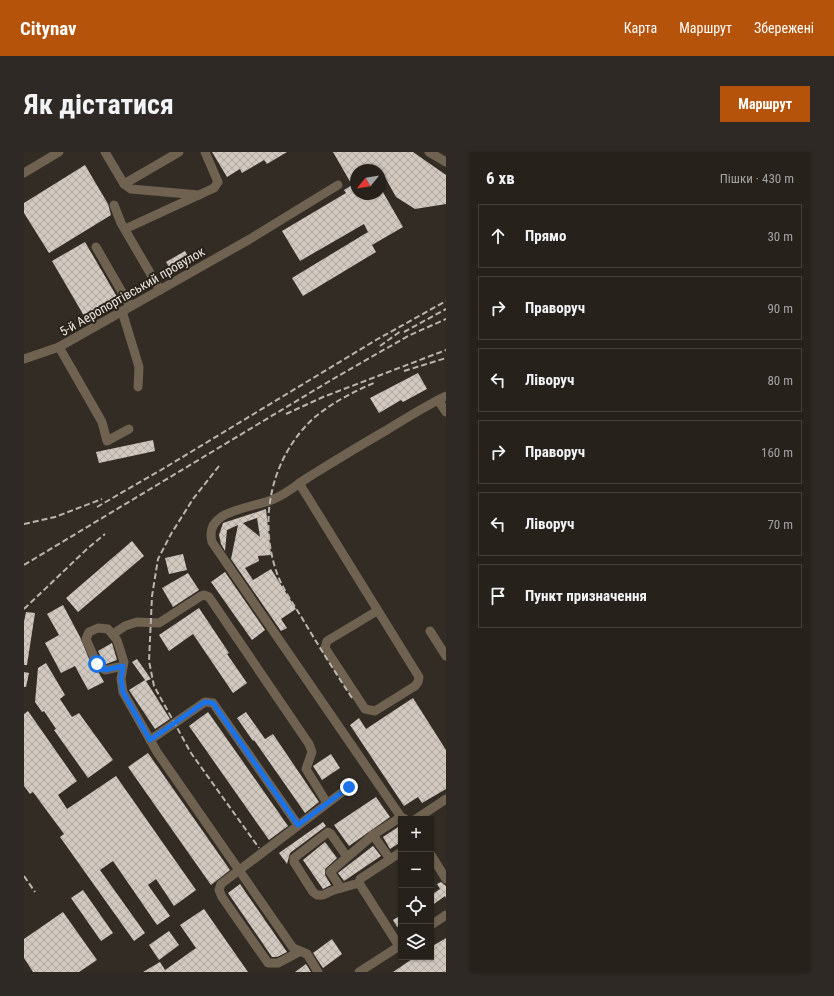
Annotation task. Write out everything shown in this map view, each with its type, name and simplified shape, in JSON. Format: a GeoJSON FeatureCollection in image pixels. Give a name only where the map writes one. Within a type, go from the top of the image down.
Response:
{"type":"FeatureCollection","features":[{"type":"Feature","properties":{"kind":"street"},"geometry":{"type":"LineString","coordinates":[[24,173],[58,152]]}},
{"type":"Feature","properties":{"kind":"street"},"geometry":{"type":"LineString","coordinates":[[105,152],[124,184],[131,189],[199,195]]}},
{"type":"Feature","properties":{"kind":"street"},"geometry":{"type":"LineString","coordinates":[[124,184],[179,152]]}},
{"type":"Feature","properties":{"kind":"street"},"geometry":{"type":"LineString","coordinates":[[125,229],[214,188],[218,182],[205,152]]}},
{"type":"Feature","properties":{"kind":"street"},"geometry":{"type":"LineString","coordinates":[[429,152],[446,162]]}},
{"type":"Feature","properties":{"kind":"street","name":"5-й Аеропортівський провулок"},"geometry":{"type":"LineString","coordinates":[[24,359],[59,347],[250,239],[338,185]]}},
{"type":"Feature","properties":{"kind":"street"},"geometry":{"type":"LineString","coordinates":[[114,206],[125,229],[160,290]]}},
{"type":"Feature","properties":{"kind":"street"},"geometry":{"type":"LineString","coordinates":[[96,247],[126,309],[139,367],[138,387]]}},
{"type":"Feature","properties":{"kind":"street"},"geometry":{"type":"LineString","coordinates":[[59,347],[102,422],[107,441],[129,429]]}},
{"type":"Feature","properties":{"kind":"street"},"geometry":{"type":"LineString","coordinates":[[402,816],[212,542],[211,526],[216,519],[225,513],[261,504],[277,498],[442,398],[446,412]]}},
{"type":"Feature","properties":{"kind":"street"},"geometry":{"type":"LineString","coordinates":[[299,484],[419,677],[415,686],[375,711],[368,711],[365,709],[325,648],[325,644],[377,611]]}},
{"type":"Feature","properties":{"kind":"street"},"geometry":{"type":"LineString","coordinates":[[113,634],[125,626],[137,622],[159,623],[201,596],[204,595],[209,597],[309,744],[312,752],[306,769],[326,803]]}},
{"type":"Feature","properties":{"kind":"street"},"geometry":{"type":"LineString","coordinates":[[123,666],[105,670],[97,664],[86,639],[89,632],[98,628],[108,629],[113,634],[117,640],[124,662],[121,679],[123,692],[150,740],[293,948],[299,952],[307,954],[318,972]]}},
{"type":"Feature","properties":{"kind":"street"},"geometry":{"type":"LineString","coordinates":[[430,631],[446,656]]}},
{"type":"Feature","properties":{"kind":"street"},"geometry":{"type":"LineString","coordinates":[[150,740],[205,702],[213,703],[298,825]]}},
{"type":"Feature","properties":{"kind":"street"},"geometry":{"type":"LineString","coordinates":[[299,952],[278,963],[268,963],[222,897],[219,890],[221,884],[349,787]]}},
{"type":"Feature","properties":{"kind":"street"},"geometry":{"type":"LineString","coordinates":[[420,816],[446,799]]}},
{"type":"Feature","properties":{"kind":"street"},"geometry":{"type":"LineString","coordinates":[[341,888],[330,872],[373,835],[398,821]]}},
{"type":"Feature","properties":{"kind":"street"},"geometry":{"type":"LineString","coordinates":[[347,856],[328,832],[294,858],[294,862],[313,892],[317,895],[323,895],[359,883],[360,879],[398,854]]}},
{"type":"Feature","properties":{"kind":"street"},"geometry":{"type":"LineString","coordinates":[[373,835],[390,859]]}},
{"type":"Feature","properties":{"kind":"street"},"geometry":{"type":"LineString","coordinates":[[434,859],[446,879]]}},
{"type":"Feature","properties":{"kind":"street"},"geometry":{"type":"LineString","coordinates":[[359,883],[398,942]]}},
{"type":"Feature","properties":{"kind":"street"},"geometry":{"type":"LineString","coordinates":[[432,924],[446,915]]}},
{"type":"Feature","properties":{"kind":"street"},"geometry":{"type":"LineString","coordinates":[[359,972],[398,946]]}},
{"type":"Feature","properties":{"kind":"building"},"geometry":{"type":"Polygon","coordinates":[[[212,152],[287,152],[267,164],[264,160],[242,173],[240,169],[227,177],[212,152]]]}},
{"type":"Feature","properties":{"kind":"building"},"geometry":{"type":"Polygon","coordinates":[[[333,152],[413,152],[446,175],[446,204],[415,209],[396,197],[386,179],[386,164],[350,164],[350,182],[333,152]]]}},
{"type":"Feature","properties":{"kind":"building"},"geometry":{"type":"Polygon","coordinates":[[[85,165],[108,204],[111,215],[49,253],[24,213],[24,203],[85,165]]]}},
{"type":"Feature","properties":{"kind":"building"},"geometry":{"type":"Polygon","coordinates":[[[350,186],[350,200],[386,200],[386,197],[403,227],[372,245],[376,252],[303,296],[292,278],[368,232],[364,224],[300,261],[282,231],[346,193],[344,190],[350,186]]]}},
{"type":"Feature","properties":{"kind":"building"},"geometry":{"type":"Polygon","coordinates":[[[85,242],[120,302],[87,321],[52,261],[85,242]]]}},
{"type":"Feature","properties":{"kind":"building"},"geometry":{"type":"Polygon","coordinates":[[[185,251],[189,258],[170,269],[166,262],[185,251]]]}},
{"type":"Feature","properties":{"kind":"building"},"geometry":{"type":"Polygon","coordinates":[[[418,373],[427,389],[403,402],[401,400],[379,413],[370,398],[418,373]]]}},
{"type":"Feature","properties":{"kind":"building"},"geometry":{"type":"Polygon","coordinates":[[[153,440],[155,451],[99,463],[96,452],[153,440]]]}},
{"type":"Feature","properties":{"kind":"building"},"geometry":{"type":"Polygon","coordinates":[[[266,509],[271,555],[258,556],[259,561],[245,568],[253,580],[271,569],[296,609],[281,619],[287,628],[281,631],[231,559],[238,525],[227,530],[225,551],[221,544],[219,535],[223,523],[266,509]],[[257,518],[243,523],[260,537],[257,518]]]}},
{"type":"Feature","properties":{"kind":"building"},"geometry":{"type":"Polygon","coordinates":[[[132,541],[144,556],[78,612],[66,598],[132,541]]]}},
{"type":"Feature","properties":{"kind":"building"},"geometry":{"type":"Polygon","coordinates":[[[183,554],[187,570],[169,574],[165,558],[183,554]]]}},
{"type":"Feature","properties":{"kind":"building"},"geometry":{"type":"Polygon","coordinates":[[[225,572],[265,630],[252,640],[211,582],[225,572]]]}},
{"type":"Feature","properties":{"kind":"building"},"geometry":{"type":"Polygon","coordinates":[[[188,573],[199,590],[173,607],[162,588],[188,573]]]}},
{"type":"Feature","properties":{"kind":"building"},"geometry":{"type":"Polygon","coordinates":[[[63,605],[80,637],[92,666],[99,673],[104,682],[88,690],[75,666],[61,673],[45,643],[59,635],[47,614],[63,605]]]}},
{"type":"Feature","properties":{"kind":"building"},"geometry":{"type":"Polygon","coordinates":[[[199,608],[229,653],[227,654],[247,683],[233,693],[193,634],[169,651],[159,635],[199,608]]]}},
{"type":"Feature","properties":{"kind":"building"},"geometry":{"type":"Polygon","coordinates":[[[26,612],[35,613],[27,665],[24,665],[24,622],[26,612]]]}},
{"type":"Feature","properties":{"kind":"building"},"geometry":{"type":"Polygon","coordinates":[[[112,643],[117,660],[106,664],[98,651],[112,643]]]}},
{"type":"Feature","properties":{"kind":"building"},"geometry":{"type":"Polygon","coordinates":[[[137,659],[151,679],[146,681],[170,719],[155,729],[129,690],[145,680],[132,662],[137,659]]]}},
{"type":"Feature","properties":{"kind":"building"},"geometry":{"type":"Polygon","coordinates":[[[46,663],[65,695],[60,699],[72,717],[79,713],[113,760],[88,778],[54,730],[56,729],[44,711],[42,712],[35,702],[38,668],[46,663]]]}},
{"type":"Feature","properties":{"kind":"building"},"geometry":{"type":"Polygon","coordinates":[[[24,672],[29,673],[26,687],[24,687],[24,672]]]}},
{"type":"Feature","properties":{"kind":"building"},"geometry":{"type":"Polygon","coordinates":[[[413,698],[446,750],[446,789],[422,803],[418,797],[404,806],[350,725],[359,718],[366,729],[413,698]]]}},
{"type":"Feature","properties":{"kind":"building"},"geometry":{"type":"Polygon","coordinates":[[[28,711],[77,781],[58,795],[67,809],[116,776],[196,890],[174,906],[156,879],[148,885],[170,916],[157,925],[113,861],[100,870],[145,933],[134,941],[60,837],[64,834],[33,792],[30,794],[24,786],[24,714],[28,711]]]}},
{"type":"Feature","properties":{"kind":"building"},"geometry":{"type":"Polygon","coordinates":[[[208,712],[288,826],[269,840],[189,726],[208,712]]]}},
{"type":"Feature","properties":{"kind":"building"},"geometry":{"type":"Polygon","coordinates":[[[246,712],[265,739],[273,734],[319,802],[305,813],[237,718],[246,712]]]}},
{"type":"Feature","properties":{"kind":"building"},"geometry":{"type":"Polygon","coordinates":[[[148,753],[230,870],[211,885],[128,767],[148,753]]]}},
{"type":"Feature","properties":{"kind":"building"},"geometry":{"type":"Polygon","coordinates":[[[331,754],[340,768],[322,780],[313,766],[331,754]]]}},
{"type":"Feature","properties":{"kind":"building"},"geometry":{"type":"Polygon","coordinates":[[[376,797],[390,817],[349,846],[334,825],[376,797]]]}},
{"type":"Feature","properties":{"kind":"building"},"geometry":{"type":"Polygon","coordinates":[[[323,822],[326,826],[290,853],[287,864],[279,853],[323,822]]]}},
{"type":"Feature","properties":{"kind":"building"},"geometry":{"type":"Polygon","coordinates":[[[398,827],[398,844],[390,849],[383,837],[398,827]]]}},
{"type":"Feature","properties":{"kind":"building"},"geometry":{"type":"Polygon","coordinates":[[[325,842],[337,858],[325,869],[325,875],[331,885],[323,889],[303,860],[325,842]]]}},
{"type":"Feature","properties":{"kind":"building"},"geometry":{"type":"Polygon","coordinates":[[[373,846],[381,856],[344,881],[338,873],[373,846]]]}},
{"type":"Feature","properties":{"kind":"building"},"geometry":{"type":"Polygon","coordinates":[[[441,882],[446,886],[446,898],[445,896],[434,904],[434,893],[440,889],[437,884],[441,882]]]}},
{"type":"Feature","properties":{"kind":"building"},"geometry":{"type":"Polygon","coordinates":[[[240,884],[287,952],[277,957],[272,957],[228,893],[240,884]]]}},
{"type":"Feature","properties":{"kind":"building"},"geometry":{"type":"Polygon","coordinates":[[[83,890],[113,933],[101,941],[71,898],[83,890]]]}},
{"type":"Feature","properties":{"kind":"building"},"geometry":{"type":"Polygon","coordinates":[[[204,909],[248,972],[143,972],[160,962],[165,970],[196,948],[180,925],[204,909]]]}},
{"type":"Feature","properties":{"kind":"building"},"geometry":{"type":"Polygon","coordinates":[[[63,912],[97,960],[79,972],[33,972],[24,958],[24,939],[63,912]]]}},
{"type":"Feature","properties":{"kind":"building"},"geometry":{"type":"Polygon","coordinates":[[[398,917],[398,926],[397,927],[393,920],[398,917]]]}},
{"type":"Feature","properties":{"kind":"building"},"geometry":{"type":"Polygon","coordinates":[[[169,931],[179,945],[159,960],[149,945],[169,931]]]}},
{"type":"Feature","properties":{"kind":"building"},"geometry":{"type":"Polygon","coordinates":[[[446,938],[446,972],[393,972],[411,960],[434,960],[434,945],[446,938]]]}},
{"type":"Feature","properties":{"kind":"building"},"geometry":{"type":"Polygon","coordinates":[[[332,939],[342,954],[323,968],[313,953],[332,939]]]}},
{"type":"Feature","properties":{"kind":"building"},"geometry":{"type":"Polygon","coordinates":[[[306,964],[311,972],[295,972],[306,964]]]}},
{"type":"Feature","properties":{"kind":"railway"},"geometry":{"type":"LineString","coordinates":[[97,507],[376,340],[446,301]]}},
{"type":"Feature","properties":{"kind":"railway"},"geometry":{"type":"LineString","coordinates":[[404,332],[446,309]]}},
{"type":"Feature","properties":{"kind":"railway"},"geometry":{"type":"LineString","coordinates":[[24,565],[333,379],[408,336],[446,319]]}},
{"type":"Feature","properties":{"kind":"railway"},"geometry":{"type":"LineString","coordinates":[[380,346],[401,331]]}},
{"type":"Feature","properties":{"kind":"railway"},"geometry":{"type":"LineString","coordinates":[[286,414],[323,397],[446,350]]}},
{"type":"Feature","properties":{"kind":"railway"},"geometry":{"type":"LineString","coordinates":[[404,371],[446,358]]}},
{"type":"Feature","properties":{"kind":"railway"},"geometry":{"type":"LineString","coordinates":[[352,698],[280,582],[272,555],[269,533],[269,512],[272,490],[278,470],[300,433],[315,417],[329,406],[376,382]]}},
{"type":"Feature","properties":{"kind":"railway"},"geometry":{"type":"LineString","coordinates":[[219,466],[193,499],[171,534],[158,559],[152,596],[149,661],[154,686],[191,753],[259,848]]}},
{"type":"Feature","properties":{"kind":"railway"},"geometry":{"type":"LineString","coordinates":[[24,524],[55,517],[102,499]]}},
{"type":"Feature","properties":{"kind":"railway"},"geometry":{"type":"LineString","coordinates":[[24,609],[88,548],[105,534]]}},
{"type":"Feature","properties":{"kind":"railway"},"geometry":{"type":"LineString","coordinates":[[24,876],[35,892]]}},
{"type":"Feature","properties":{"kind":"route"},"geometry":{"type":"LineString","coordinates":[[97,664],[105,670],[123,666],[121,688],[150,740],[205,702],[213,703],[298,825],[349,787]]}}]}
